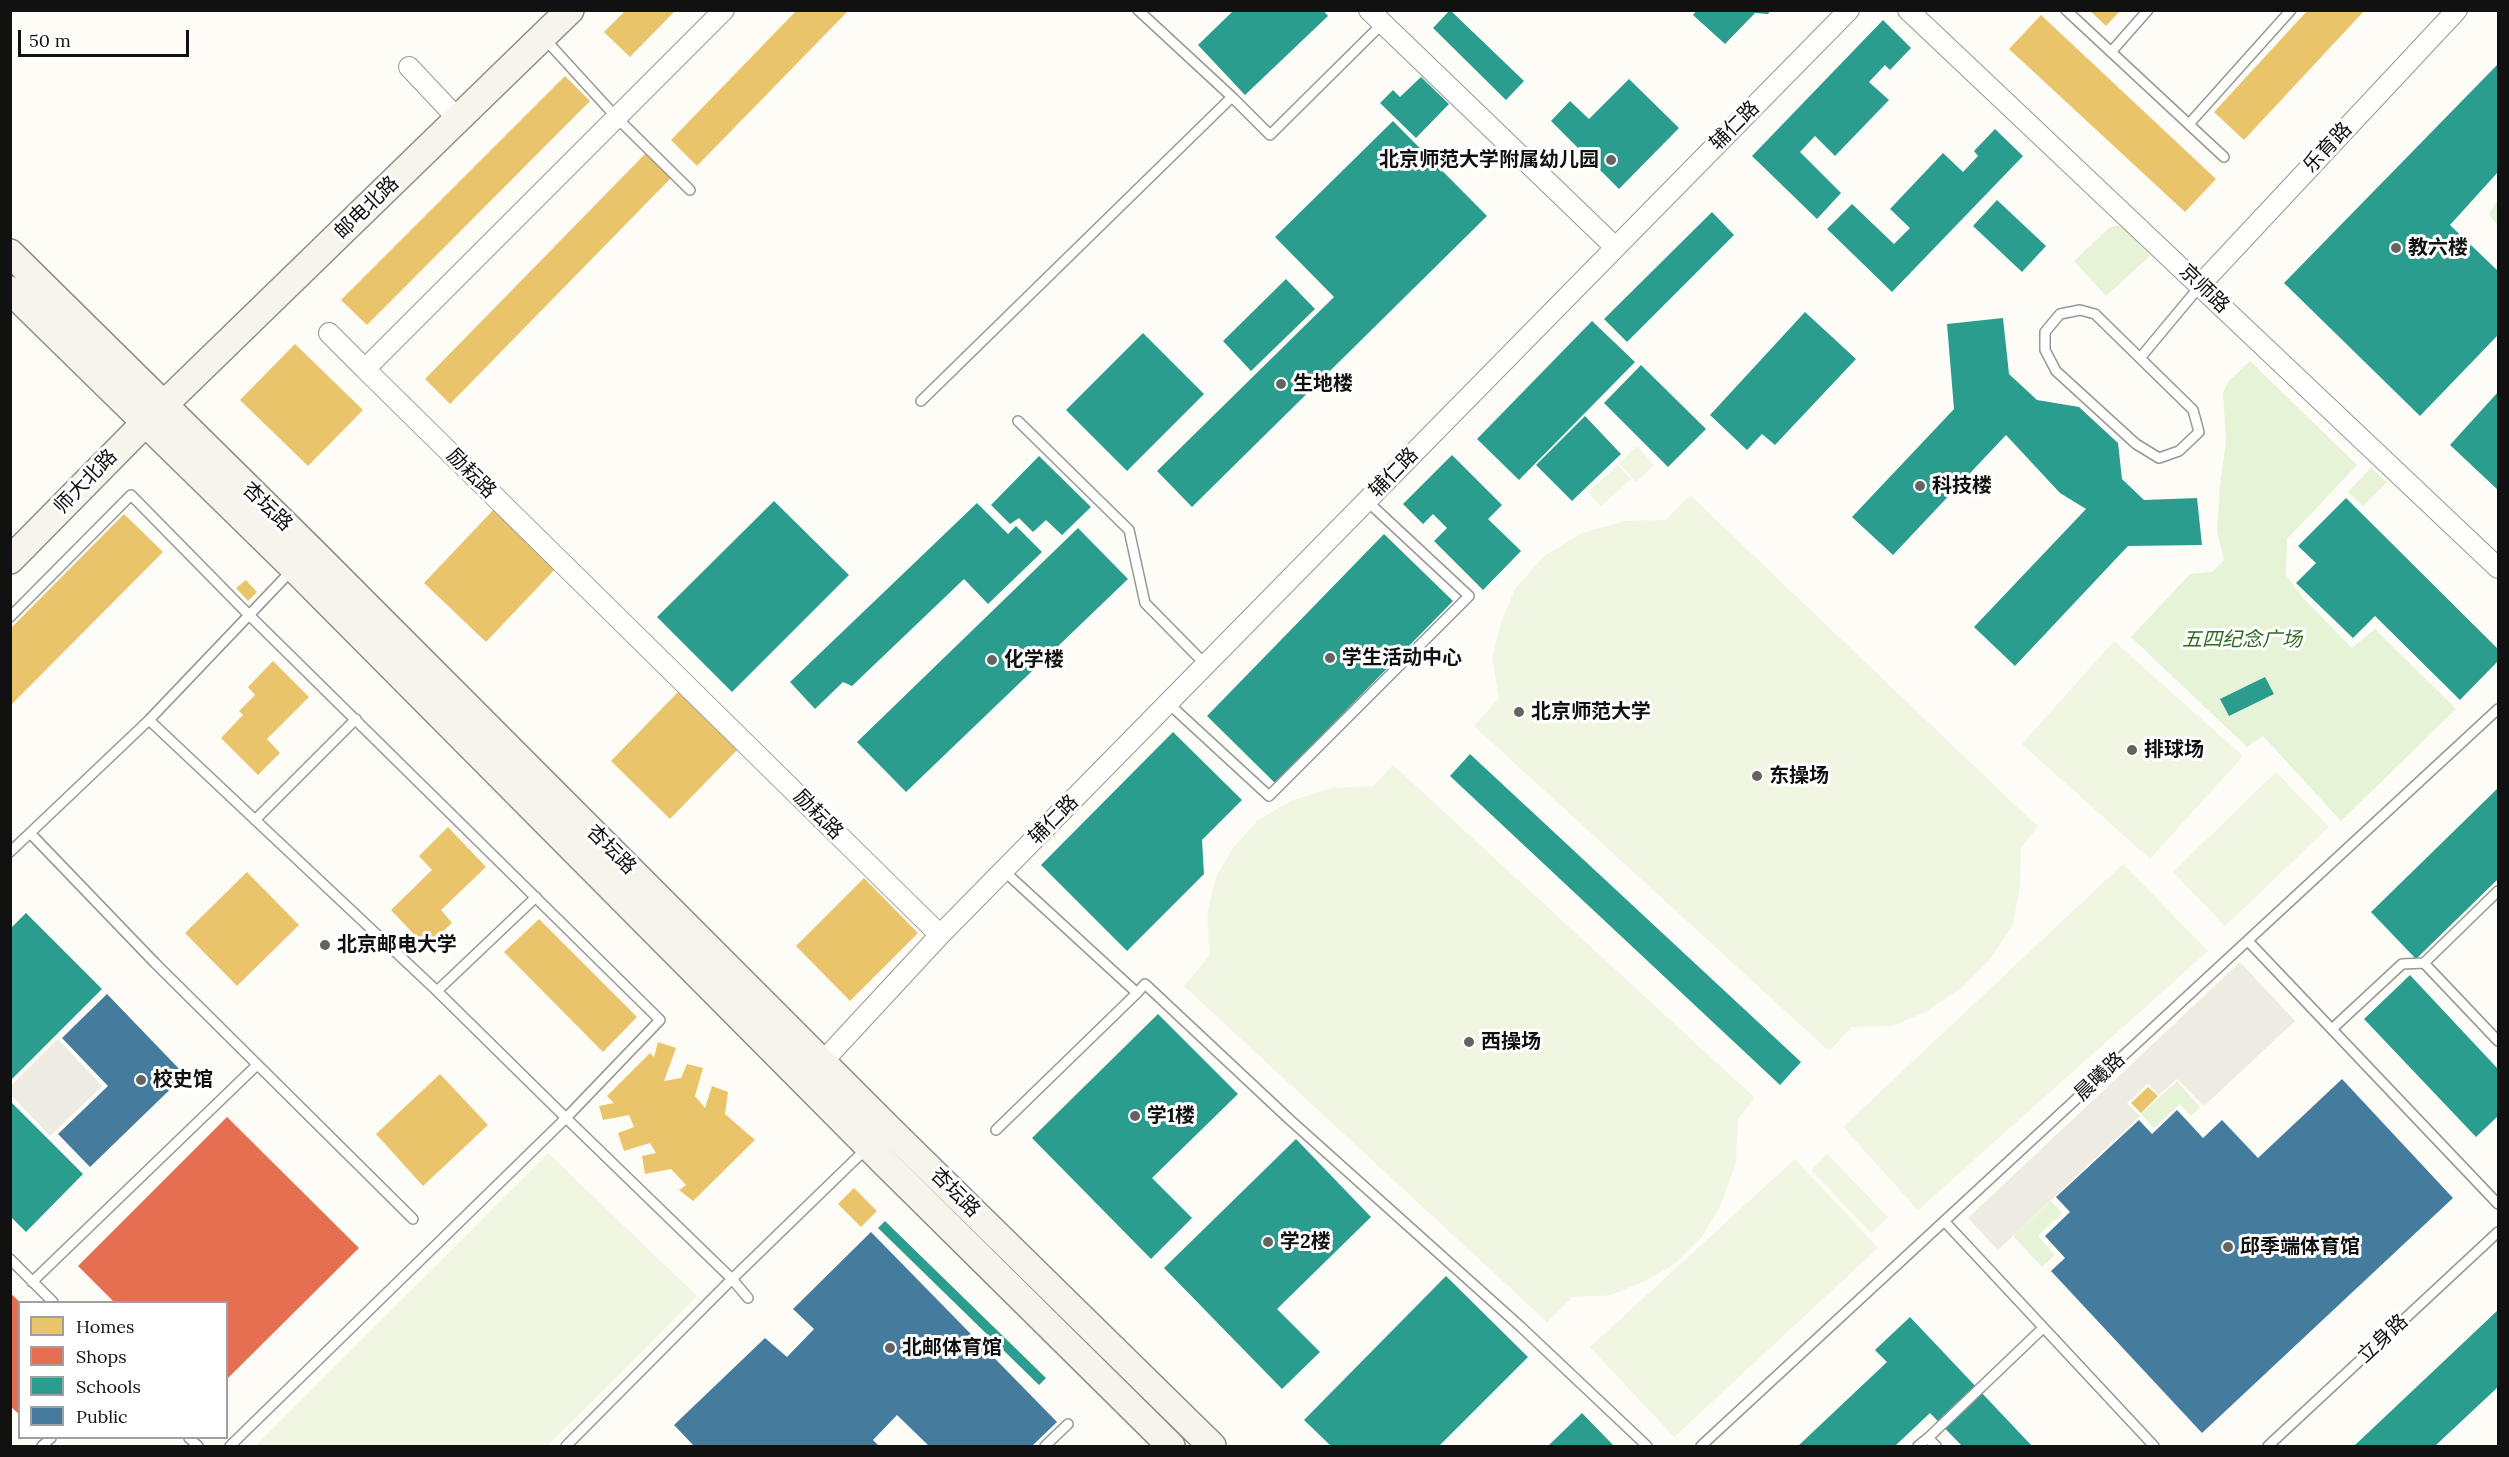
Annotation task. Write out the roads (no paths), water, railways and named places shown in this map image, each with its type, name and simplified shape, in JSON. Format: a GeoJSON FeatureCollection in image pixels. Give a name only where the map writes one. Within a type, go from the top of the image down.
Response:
{"type":"FeatureCollection","features":[{"type":"Feature","properties":{"kind":"street","name":"邮电北路"},"geometry":{"type":"LineString","coordinates":[[154,414],[570,10]]}},
{"type":"Feature","properties":{"kind":"street"},"geometry":{"type":"LineString","coordinates":[[365,369],[724,10]]}},
{"type":"Feature","properties":{"kind":"street","name":"辅仁路"},"geometry":{"type":"LineString","coordinates":[[813,1072],[940,935],[1849,10]]}},
{"type":"Feature","properties":{"kind":"street","name":"京师路"},"geometry":{"type":"LineString","coordinates":[[1908,10],[2499,568]]}},
{"type":"Feature","properties":{"kind":"street","name":"乐育路"},"geometry":{"type":"LineString","coordinates":[[2200,285],[2457,10]]}},
{"type":"Feature","properties":{"kind":"street"},"geometry":{"type":"LineString","coordinates":[[1376,17],[1615,247]]}},
{"type":"Feature","properties":{"kind":"street"},"geometry":{"type":"LineString","coordinates":[[409,67],[458,119]]}},
{"type":"Feature","properties":{"kind":"street","name":"杏坛路"},"geometry":{"type":"LineString","coordinates":[[10,254],[154,414]]}},
{"type":"Feature","properties":{"kind":"street","name":"杏坛路"},"geometry":{"type":"LineString","coordinates":[[10,290],[154,414],[303,559],[879,1137],[1212,1446]]}},
{"type":"Feature","properties":{"kind":"street","name":"励耘路"},"geometry":{"type":"LineString","coordinates":[[328,333],[940,935]]}},
{"type":"Feature","properties":{"kind":"street","name":"师大北路"},"geometry":{"type":"LineString","coordinates":[[10,560],[154,414]]}},
{"type":"Feature","properties":{"kind":"street","name":"杏坛路"},"geometry":{"type":"LineString","coordinates":[[879,1137],[1171,1446]]}},
{"type":"Feature","properties":{"kind":"lane"},"geometry":{"type":"LineString","coordinates":[[1138,10],[1270,135],[1376,17]]}},
{"type":"Feature","properties":{"kind":"lane"},"geometry":{"type":"LineString","coordinates":[[2066,10],[2224,158]]}},
{"type":"Feature","properties":{"kind":"lane"},"geometry":{"type":"LineString","coordinates":[[2111,52],[2148,10]]}},
{"type":"Feature","properties":{"kind":"lane"},"geometry":{"type":"LineString","coordinates":[[2189,124],[2291,10]]}},
{"type":"Feature","properties":{"kind":"lane"},"geometry":{"type":"LineString","coordinates":[[543,37],[616,118],[690,190]]}},
{"type":"Feature","properties":{"kind":"lane"},"geometry":{"type":"LineString","coordinates":[[921,401],[1232,97]]}},
{"type":"Feature","properties":{"kind":"lane"},"geometry":{"type":"LineString","coordinates":[[2139,358],[2200,285]]}},
{"type":"Feature","properties":{"kind":"lane"},"geometry":{"type":"LineString","coordinates":[[2080,310],[2088,312],[2095,314],[2139,358],[2193,410],[2199,432],[2179,450],[2159,458],[2136,444],[2056,371],[2045,350],[2045,332],[2060,314],[2080,310]]}},
{"type":"Feature","properties":{"kind":"lane"},"geometry":{"type":"LineString","coordinates":[[1018,421],[1129,530],[1145,603],[1206,665]]}},
{"type":"Feature","properties":{"kind":"lane"},"geometry":{"type":"LineString","coordinates":[[10,617],[131,495],[248,614],[660,1020],[566,1118],[230,1446]]}},
{"type":"Feature","properties":{"kind":"lane"},"geometry":{"type":"LineString","coordinates":[[1168,703],[1269,796],[1469,596],[1367,501]]}},
{"type":"Feature","properties":{"kind":"lane"},"geometry":{"type":"LineString","coordinates":[[10,852],[149,720],[303,559]]}},
{"type":"Feature","properties":{"kind":"lane","name":"晨曦路"},"geometry":{"type":"LineString","coordinates":[[1701,1446],[2499,709]]}},
{"type":"Feature","properties":{"kind":"lane"},"geometry":{"type":"LineString","coordinates":[[255,820],[356,719]]}},
{"type":"Feature","properties":{"kind":"lane"},"geometry":{"type":"LineString","coordinates":[[149,720],[437,991],[732,1279],[748,1298]]}},
{"type":"Feature","properties":{"kind":"lane"},"geometry":{"type":"LineString","coordinates":[[30,833],[257,1065],[413,1219]]}},
{"type":"Feature","properties":{"kind":"lane"},"geometry":{"type":"LineString","coordinates":[[1004,870],[1137,993]]}},
{"type":"Feature","properties":{"kind":"lane"},"geometry":{"type":"LineString","coordinates":[[2332,1029],[2402,964],[2424,963],[2499,891]]}},
{"type":"Feature","properties":{"kind":"lane"},"geometry":{"type":"LineString","coordinates":[[437,991],[536,897]]}},
{"type":"Feature","properties":{"kind":"lane"},"geometry":{"type":"LineString","coordinates":[[2248,940],[2499,1204]]}},
{"type":"Feature","properties":{"kind":"lane"},"geometry":{"type":"LineString","coordinates":[[2424,963],[2499,1041]]}},
{"type":"Feature","properties":{"kind":"lane"},"geometry":{"type":"LineString","coordinates":[[996,1130],[1145,984],[1289,1119],[1521,1327],[1647,1446]]}},
{"type":"Feature","properties":{"kind":"lane"},"geometry":{"type":"LineString","coordinates":[[32,1281],[257,1065]]}},
{"type":"Feature","properties":{"kind":"lane"},"geometry":{"type":"LineString","coordinates":[[566,1446],[732,1279],[879,1137]]}},
{"type":"Feature","properties":{"kind":"lane"},"geometry":{"type":"LineString","coordinates":[[1945,1222],[2154,1446]]}},
{"type":"Feature","properties":{"kind":"lane","name":"立身路"},"geometry":{"type":"LineString","coordinates":[[2268,1446],[2499,1232]]}},
{"type":"Feature","properties":{"kind":"lane"},"geometry":{"type":"LineString","coordinates":[[10,1259],[52,1301]]}},
{"type":"Feature","properties":{"kind":"lane"},"geometry":{"type":"LineString","coordinates":[[1918,1446],[2043,1328]]}},
{"type":"Feature","properties":{"kind":"lane"},"geometry":{"type":"LineString","coordinates":[[1045,1446],[1068,1424]]}},
{"type":"Feature","properties":{"kind":"lane"},"geometry":{"type":"LineString","coordinates":[[1928,1438],[1936,1446]]}},
{"type":"Feature","properties":{"kind":"place","name":"北京师范大学附属幼儿园"},"geometry":{"type":"Point","coordinates":[1611,160]}},
{"type":"Feature","properties":{"kind":"place","name":"教六楼"},"geometry":{"type":"Point","coordinates":[2396,248]}},
{"type":"Feature","properties":{"kind":"place","name":"生地楼"},"geometry":{"type":"Point","coordinates":[1281,384]}},
{"type":"Feature","properties":{"kind":"place","name":"科技楼"},"geometry":{"type":"Point","coordinates":[1920,486]}},
{"type":"Feature","properties":{"kind":"place","name":"学生活动中心"},"geometry":{"type":"Point","coordinates":[1330,658]}},
{"type":"Feature","properties":{"kind":"place","name":"化学楼"},"geometry":{"type":"Point","coordinates":[992,660]}},
{"type":"Feature","properties":{"kind":"place","name":"北京师范大学"},"geometry":{"type":"Point","coordinates":[1519,712]}},
{"type":"Feature","properties":{"kind":"place","name":"排球场"},"geometry":{"type":"Point","coordinates":[2132,750]}},
{"type":"Feature","properties":{"kind":"place","name":"东操场"},"geometry":{"type":"Point","coordinates":[1757,776]}},
{"type":"Feature","properties":{"kind":"place","name":"北京邮电大学"},"geometry":{"type":"Point","coordinates":[325,945]}},
{"type":"Feature","properties":{"kind":"place","name":"西操场"},"geometry":{"type":"Point","coordinates":[1469,1042]}},
{"type":"Feature","properties":{"kind":"place","name":"校史馆"},"geometry":{"type":"Point","coordinates":[141,1080]}},
{"type":"Feature","properties":{"kind":"place","name":"学1楼"},"geometry":{"type":"Point","coordinates":[1135,1116]}},
{"type":"Feature","properties":{"kind":"place","name":"学2楼"},"geometry":{"type":"Point","coordinates":[1268,1242]}},
{"type":"Feature","properties":{"kind":"place","name":"邱季端体育馆"},"geometry":{"type":"Point","coordinates":[2228,1247]}},
{"type":"Feature","properties":{"kind":"place","name":"北邮体育馆"},"geometry":{"type":"Point","coordinates":[890,1348]}},
{"type":"Feature","properties":{"kind":"park label","name":"五四纪念广场"},"geometry":{"type":"Point","coordinates":[2242,640]}}]}
